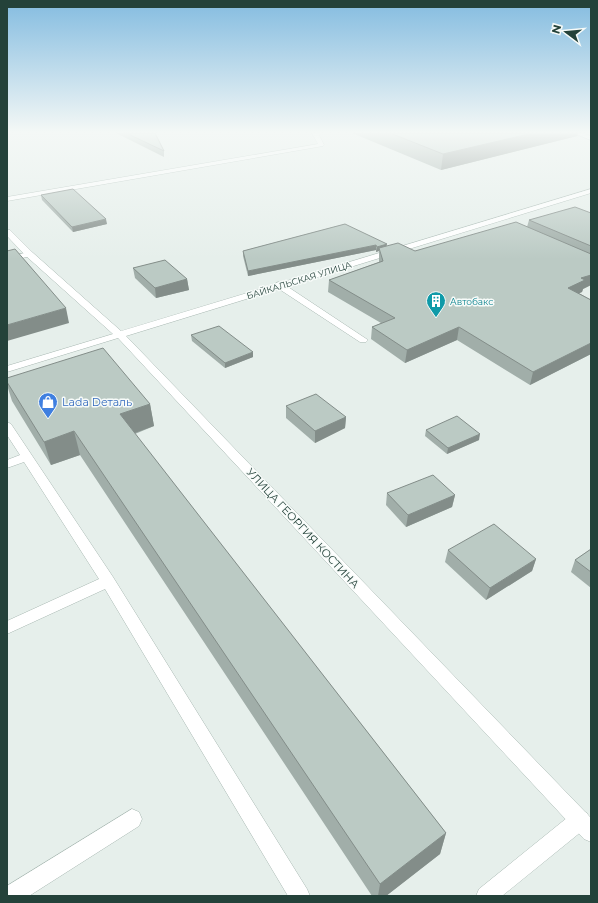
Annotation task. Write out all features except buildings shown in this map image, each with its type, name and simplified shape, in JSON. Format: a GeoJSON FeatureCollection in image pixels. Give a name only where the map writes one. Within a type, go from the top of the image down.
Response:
{"type":"FeatureCollection","features":[{"type":"Feature","properties":{"kind":"street"},"geometry":{"type":"LineString","coordinates":[[7,199],[146,175]]}},
{"type":"Feature","properties":{"kind":"street","name":"БАЙКАЛЬСКАЯ УЛИЦА"},"geometry":{"type":"LineString","coordinates":[[7,369],[591,191]]}},
{"type":"Feature","properties":{"kind":"street"},"geometry":{"type":"LineString","coordinates":[[493,220],[507,226]]}},
{"type":"Feature","properties":{"kind":"street","name":"УЛИЦА ГЕОРГИЯ КОСТИНА"},"geometry":{"type":"LineString","coordinates":[[7,232],[29,254],[120,334],[586,826]]}},
{"type":"Feature","properties":{"kind":"street"},"geometry":{"type":"LineString","coordinates":[[7,259],[29,254]]}},
{"type":"Feature","properties":{"kind":"street"},"geometry":{"type":"LineString","coordinates":[[279,286],[363,340]]}},
{"type":"Feature","properties":{"kind":"street"},"geometry":{"type":"LineString","coordinates":[[7,426],[108,581],[300,896]]}},
{"type":"Feature","properties":{"kind":"street"},"geometry":{"type":"LineString","coordinates":[[7,464],[27,457]]}},
{"type":"Feature","properties":{"kind":"street"},"geometry":{"type":"LineString","coordinates":[[7,628],[108,581]]}},
{"type":"Feature","properties":{"kind":"street"},"geometry":{"type":"LineString","coordinates":[[10,896],[132,819]]}},
{"type":"Feature","properties":{"kind":"street"},"geometry":{"type":"LineString","coordinates":[[486,896],[586,826]]}},
{"type":"Feature","properties":{"kind":"place","name":"Автобакс"},"geometry":{"type":"Point","coordinates":[436,318]}},
{"type":"Feature","properties":{"kind":"place","name":"Lada Dеталь"},"geometry":{"type":"Point","coordinates":[48,419]}}]}
